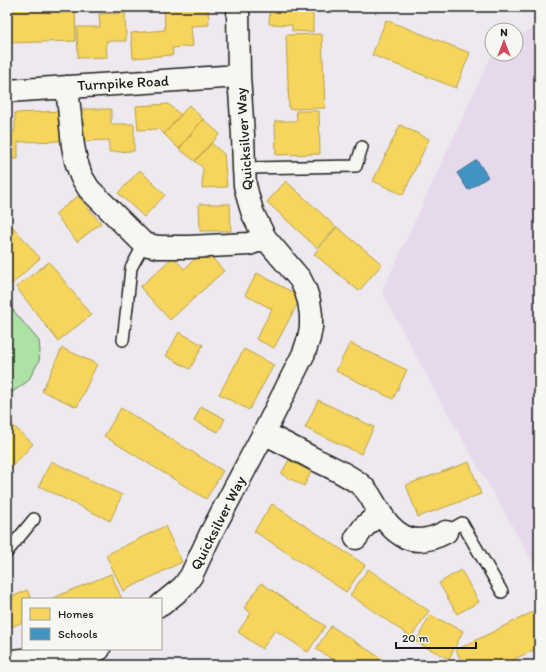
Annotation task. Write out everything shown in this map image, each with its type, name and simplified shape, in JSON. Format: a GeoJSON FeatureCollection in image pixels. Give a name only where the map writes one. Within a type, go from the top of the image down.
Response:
{"type":"FeatureCollection","features":[{"type":"Feature","properties":{"kind":"street","name":"Quicksilver Way"},"geometry":{"type":"LineString","coordinates":[[162,604],[183,587],[191,576],[211,533],[304,353],[311,327],[309,301],[305,289],[300,279],[265,238],[253,214],[249,201],[244,168],[239,76],[238,7]]}},
{"type":"Feature","properties":{"kind":"street","name":"Turnpike Road"},"geometry":{"type":"LineString","coordinates":[[7,91],[239,76]]}},
{"type":"Feature","properties":{"kind":"street"},"geometry":{"type":"LineString","coordinates":[[67,87],[73,146],[76,162],[81,176],[89,189],[144,244],[158,246],[248,244],[265,238]]}},
{"type":"Feature","properties":{"kind":"street"},"geometry":{"type":"LineString","coordinates":[[264,433],[340,472],[367,490],[380,513],[394,530],[402,535],[416,540],[423,540],[437,537],[446,532]]}},
{"type":"Feature","properties":{"kind":"street"},"geometry":{"type":"LineString","coordinates":[[356,538],[364,527],[380,513]]}},
{"type":"Feature","properties":{"kind":"street"},"geometry":{"type":"LineString","coordinates":[[7,662],[29,659],[67,661],[77,660],[97,650]]}},
{"type":"Feature","properties":{"kind":"lane"},"geometry":{"type":"LineString","coordinates":[[244,168],[356,166],[362,147]]}},
{"type":"Feature","properties":{"kind":"lane"},"geometry":{"type":"LineString","coordinates":[[123,340],[131,268],[144,244]]}},
{"type":"Feature","properties":{"kind":"lane"},"geometry":{"type":"LineString","coordinates":[[7,552],[34,519]]}},
{"type":"Feature","properties":{"kind":"lane"},"geometry":{"type":"LineString","coordinates":[[446,532],[462,523],[502,592]]}},
{"type":"Feature","properties":{"kind":"shaded area"},"geometry":{"type":"Polygon","coordinates":[[[539,24],[539,571],[436,393],[382,292],[488,62],[524,62],[524,33],[539,24]]]}},
{"type":"Feature","properties":{"kind":"green space"},"geometry":{"type":"Polygon","coordinates":[[[7,303],[39,341],[40,351],[39,361],[28,381],[7,397],[7,303]]]}},
{"type":"Feature","properties":{"kind":"building: Homes"},"geometry":{"type":"Polygon","coordinates":[[[75,7],[76,41],[7,43],[7,8],[75,7]]]}},
{"type":"Feature","properties":{"kind":"building: Homes"},"geometry":{"type":"Polygon","coordinates":[[[164,7],[208,7],[209,25],[191,26],[193,46],[172,48],[173,55],[133,58],[131,33],[165,30],[164,7]]]}},
{"type":"Feature","properties":{"kind":"building: Homes"},"geometry":{"type":"Polygon","coordinates":[[[270,7],[313,7],[313,32],[292,31],[292,25],[269,24],[270,7]]]}},
{"type":"Feature","properties":{"kind":"building: Homes"},"geometry":{"type":"Polygon","coordinates":[[[125,13],[126,41],[106,41],[107,57],[78,58],[77,27],[100,27],[99,14],[125,13]]]}},
{"type":"Feature","properties":{"kind":"building: Homes"},"geometry":{"type":"Polygon","coordinates":[[[386,20],[470,53],[456,88],[372,55],[386,20]]]}},
{"type":"Feature","properties":{"kind":"building: Homes"},"geometry":{"type":"Polygon","coordinates":[[[322,34],[325,108],[289,109],[286,35],[322,34]]]}},
{"type":"Feature","properties":{"kind":"building: Homes"},"geometry":{"type":"Polygon","coordinates":[[[168,104],[181,115],[164,134],[159,129],[138,130],[136,106],[168,104]]]}},
{"type":"Feature","properties":{"kind":"building: Homes"},"geometry":{"type":"Polygon","coordinates":[[[189,105],[203,119],[179,149],[164,134],[189,105]]]}},
{"type":"Feature","properties":{"kind":"building: Homes"},"geometry":{"type":"Polygon","coordinates":[[[83,109],[111,109],[111,124],[134,124],[134,151],[109,152],[109,140],[84,141],[83,109]]]}},
{"type":"Feature","properties":{"kind":"building: Homes"},"geometry":{"type":"Polygon","coordinates":[[[62,111],[64,141],[18,142],[18,159],[7,159],[7,132],[15,131],[15,113],[62,111]]]}},
{"type":"Feature","properties":{"kind":"building: Homes"},"geometry":{"type":"Polygon","coordinates":[[[296,111],[319,111],[320,154],[276,155],[275,121],[297,121],[296,111]]]}},
{"type":"Feature","properties":{"kind":"building: Homes"},"geometry":{"type":"Polygon","coordinates":[[[203,119],[220,134],[195,161],[179,149],[203,119]]]}},
{"type":"Feature","properties":{"kind":"building: Homes"},"geometry":{"type":"Polygon","coordinates":[[[400,125],[429,139],[403,195],[373,181],[400,125]]]}},
{"type":"Feature","properties":{"kind":"building: Homes"},"geometry":{"type":"Polygon","coordinates":[[[211,143],[224,154],[227,187],[202,188],[203,168],[195,161],[211,143]]]}},
{"type":"Feature","properties":{"kind":"building: Homes"},"geometry":{"type":"Polygon","coordinates":[[[140,170],[165,195],[144,217],[118,193],[140,170]]]}},
{"type":"Feature","properties":{"kind":"building: Homes"},"geometry":{"type":"Polygon","coordinates":[[[286,181],[336,227],[317,248],[267,202],[286,181]]]}},
{"type":"Feature","properties":{"kind":"building: Homes"},"geometry":{"type":"Polygon","coordinates":[[[78,196],[101,223],[77,242],[55,214],[78,196]]]}},
{"type":"Feature","properties":{"kind":"building: Homes"},"geometry":{"type":"Polygon","coordinates":[[[199,204],[230,204],[231,231],[200,231],[199,204]]]}},
{"type":"Feature","properties":{"kind":"building: Homes"},"geometry":{"type":"Polygon","coordinates":[[[13,227],[40,258],[11,285],[7,280],[7,232],[13,227]]]}},
{"type":"Feature","properties":{"kind":"building: Homes"},"geometry":{"type":"Polygon","coordinates":[[[337,227],[382,264],[359,291],[314,254],[337,227]]]}},
{"type":"Feature","properties":{"kind":"building: Homes"},"geometry":{"type":"Polygon","coordinates":[[[205,250],[224,271],[170,320],[140,287],[173,257],[184,269],[205,250]]]}},
{"type":"Feature","properties":{"kind":"building: Homes"},"geometry":{"type":"Polygon","coordinates":[[[49,262],[91,315],[58,341],[16,287],[49,262]]]}},
{"type":"Feature","properties":{"kind":"building: Homes"},"geometry":{"type":"Polygon","coordinates":[[[257,273],[301,297],[274,348],[256,339],[272,309],[245,295],[257,273]]]}},
{"type":"Feature","properties":{"kind":"building: Homes"},"geometry":{"type":"Polygon","coordinates":[[[179,332],[203,345],[190,369],[166,356],[179,332]]]}},
{"type":"Feature","properties":{"kind":"building: Homes"},"geometry":{"type":"Polygon","coordinates":[[[350,343],[407,370],[393,399],[336,371],[350,343]]]}},
{"type":"Feature","properties":{"kind":"building: Homes"},"geometry":{"type":"Polygon","coordinates":[[[62,348],[97,364],[77,407],[42,391],[62,348]]]}},
{"type":"Feature","properties":{"kind":"building: Homes"},"geometry":{"type":"Polygon","coordinates":[[[244,349],[274,365],[249,410],[219,394],[244,349]]]}},
{"type":"Feature","properties":{"kind":"building: Homes"},"geometry":{"type":"Polygon","coordinates":[[[318,400],[374,427],[361,454],[305,428],[318,400]]]}},
{"type":"Feature","properties":{"kind":"building: Homes"},"geometry":{"type":"Polygon","coordinates":[[[201,406],[225,419],[218,432],[194,421],[201,406]]]}},
{"type":"Feature","properties":{"kind":"building: Homes"},"geometry":{"type":"Polygon","coordinates":[[[121,408],[223,471],[206,499],[104,436],[121,408]]]}},
{"type":"Feature","properties":{"kind":"building: Homes"},"geometry":{"type":"Polygon","coordinates":[[[7,420],[33,444],[7,472],[7,420]]]}},
{"type":"Feature","properties":{"kind":"building: Homes"},"geometry":{"type":"Polygon","coordinates":[[[289,460],[311,472],[304,486],[281,474],[289,460]]]}},
{"type":"Feature","properties":{"kind":"building: Homes"},"geometry":{"type":"Polygon","coordinates":[[[51,461],[122,495],[110,521],[39,486],[51,461]]]}},
{"type":"Feature","properties":{"kind":"building: Homes"},"geometry":{"type":"Polygon","coordinates":[[[469,462],[481,494],[418,517],[406,485],[469,462]]]}},
{"type":"Feature","properties":{"kind":"building: Homes"},"geometry":{"type":"Polygon","coordinates":[[[272,504],[365,565],[346,592],[254,531],[272,504]]]}},
{"type":"Feature","properties":{"kind":"building: Homes"},"geometry":{"type":"Polygon","coordinates":[[[165,526],[182,562],[123,591],[106,555],[165,526]]]}},
{"type":"Feature","properties":{"kind":"building: Homes"},"geometry":{"type":"Polygon","coordinates":[[[368,569],[429,611],[411,637],[350,595],[368,569]]]}},
{"type":"Feature","properties":{"kind":"building: Homes"},"geometry":{"type":"Polygon","coordinates":[[[461,570],[479,602],[457,614],[439,583],[461,570]]]}},
{"type":"Feature","properties":{"kind":"building: Homes"},"geometry":{"type":"Polygon","coordinates":[[[111,574],[122,598],[53,598],[111,574]]]}},
{"type":"Feature","properties":{"kind":"building: Homes"},"geometry":{"type":"Polygon","coordinates":[[[261,583],[325,626],[308,652],[275,630],[262,649],[238,632],[251,613],[244,608],[261,583]]]}},
{"type":"Feature","properties":{"kind":"building: Homes"},"geometry":{"type":"Polygon","coordinates":[[[27,590],[31,598],[22,598],[22,622],[7,629],[7,599],[27,590]]]}},
{"type":"Feature","properties":{"kind":"building: Homes"},"geometry":{"type":"Polygon","coordinates":[[[539,609],[539,647],[503,665],[463,665],[456,650],[539,609]]]}},
{"type":"Feature","properties":{"kind":"building: Homes"},"geometry":{"type":"Polygon","coordinates":[[[430,615],[463,631],[449,659],[416,642],[430,615]]]}},
{"type":"Feature","properties":{"kind":"building: Homes"},"geometry":{"type":"Polygon","coordinates":[[[331,626],[385,661],[382,665],[342,665],[316,649],[331,626]]]}},
{"type":"Feature","properties":{"kind":"building: Schools"},"geometry":{"type":"Polygon","coordinates":[[[477,160],[488,177],[468,190],[457,173],[477,160]]]}}]}
